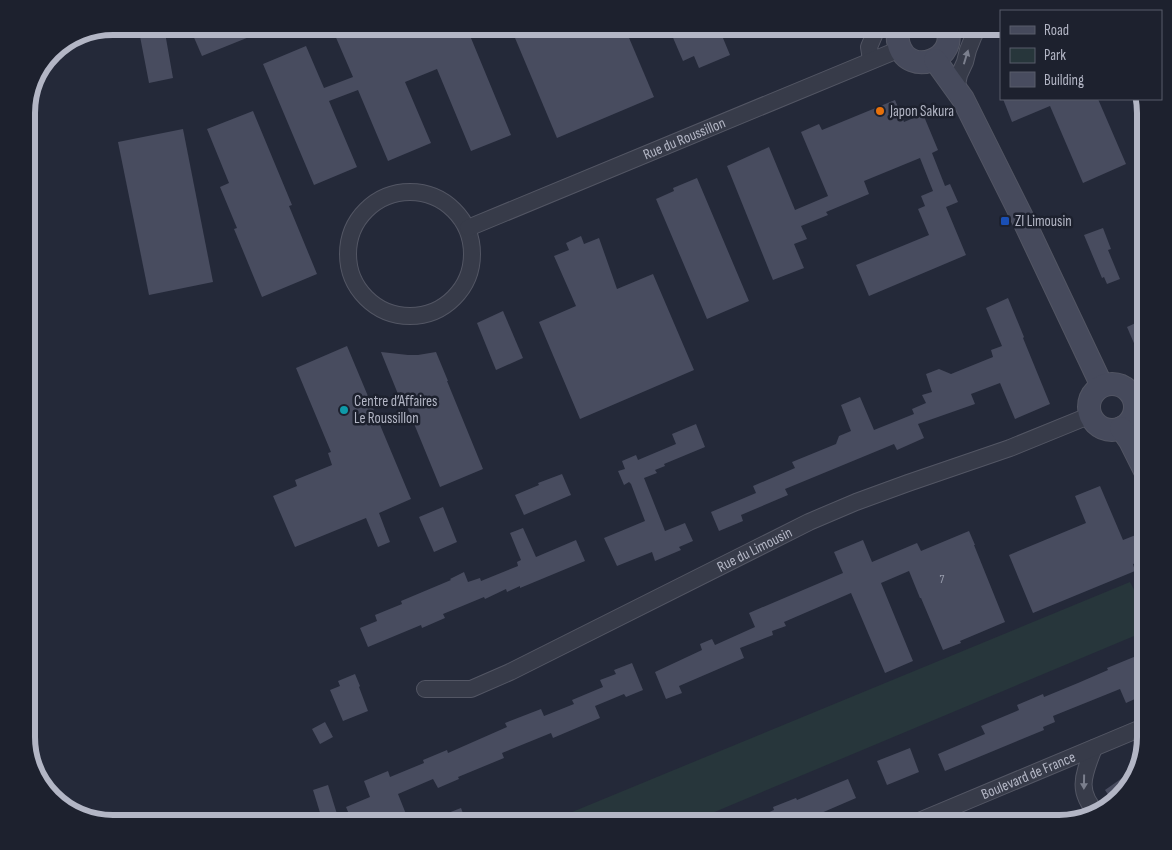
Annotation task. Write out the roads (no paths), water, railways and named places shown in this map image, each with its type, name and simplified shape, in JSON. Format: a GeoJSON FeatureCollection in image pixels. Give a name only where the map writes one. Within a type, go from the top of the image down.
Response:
{"type":"FeatureCollection","features":[{"type":"Feature","properties":{"kind":"street"},"geometry":{"type":"LineString","coordinates":[[871,60],[869,47],[874,35]]}},
{"type":"Feature","properties":{"kind":"street"},"geometry":{"type":"LineString","coordinates":[[898,35],[897,39],[900,49],[906,56],[915,62],[925,63],[935,60],[942,54],[947,47],[949,35]]}},
{"type":"Feature","properties":{"kind":"street"},"geometry":{"type":"LineString","coordinates":[[956,89],[959,75],[974,35]]}},
{"type":"Feature","properties":{"kind":"street","name":"Rue du Roussillon"},"geometry":{"type":"LineString","coordinates":[[468,228],[900,49]]}},
{"type":"Feature","properties":{"kind":"street"},"geometry":{"type":"LineString","coordinates":[[935,60],[963,99],[1102,386]]}},
{"type":"Feature","properties":{"kind":"street"},"geometry":{"type":"LineString","coordinates":[[411,191],[433,195],[456,211],[468,228],[473,257],[468,280],[454,299],[433,313],[404,317],[380,309],[363,295],[353,281],[348,262],[348,242],[354,225],[368,207],[388,195],[411,191]]}},
{"type":"Feature","properties":{"kind":"street"},"geometry":{"type":"LineString","coordinates":[[1137,393],[1116,384],[1102,386],[1092,396],[1090,402],[1091,415],[1098,425],[1103,428],[1121,428],[1132,418],[1137,399]]}},
{"type":"Feature","properties":{"kind":"street","name":"Rue du Limousin"},"geometry":{"type":"LineString","coordinates":[[424,690],[471,688],[510,672],[817,519],[908,482],[1010,448],[1091,415]]}},
{"type":"Feature","properties":{"kind":"street"},"geometry":{"type":"LineString","coordinates":[[1121,428],[1137,455]]}},
{"type":"Feature","properties":{"kind":"street","name":"Boulevard de France"},"geometry":{"type":"LineString","coordinates":[[934,815],[1137,730]]}},
{"type":"Feature","properties":{"kind":"street"},"geometry":{"type":"LineString","coordinates":[[1092,807],[1086,799],[1084,775],[1094,748]]}},
{"type":"Feature","properties":{"kind":"place","name":"Japon Sakura"},"geometry":{"type":"Point","coordinates":[880,111]}},
{"type":"Feature","properties":{"kind":"place","name":"ZI Limousin"},"geometry":{"type":"Point","coordinates":[1005,221]}},
{"type":"Feature","properties":{"kind":"place","name":"Centre d’Affaires Le Roussillon"},"geometry":{"type":"Point","coordinates":[344,410]}}]}
